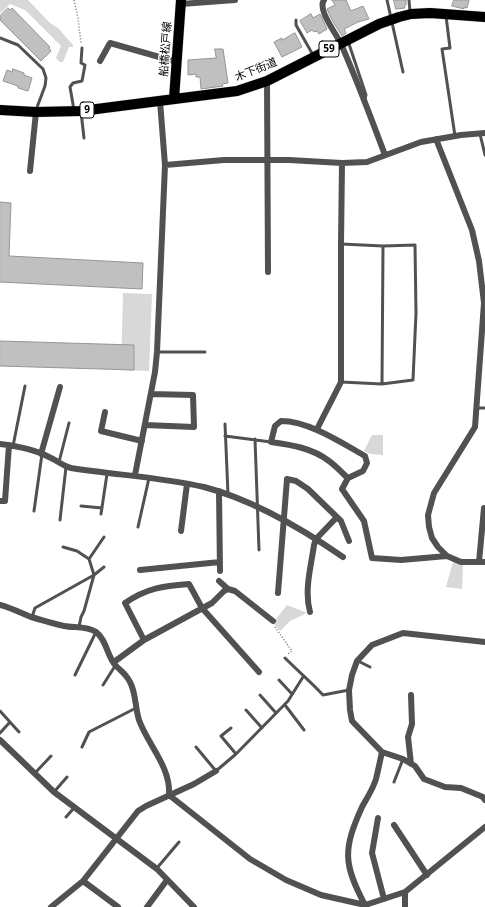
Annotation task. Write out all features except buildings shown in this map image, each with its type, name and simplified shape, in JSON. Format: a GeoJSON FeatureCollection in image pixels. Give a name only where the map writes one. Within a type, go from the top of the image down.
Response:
{"type":"FeatureCollection","features":[{"type":"Feature","properties":{"kind":"main road","name":"船橋松戸線"},"geometry":{"type":"LineString","coordinates":[[174,99],[181,2]]}},
{"type":"Feature","properties":{"kind":"main road","name":"木下街道"},"geometry":{"type":"LineString","coordinates":[[0,110],[36,112],[78,111],[237,91],[266,81],[344,41],[390,20],[411,14],[445,14],[485,17]]}},
{"type":"Feature","properties":{"kind":"street"},"geometry":{"type":"LineString","coordinates":[[181,2],[235,0]]}},
{"type":"Feature","properties":{"kind":"street"},"geometry":{"type":"LineString","coordinates":[[324,0],[322,2],[322,10],[344,41],[365,104],[385,155]]}},
{"type":"Feature","properties":{"kind":"street"},"geometry":{"type":"LineString","coordinates":[[100,62],[110,43],[177,62]]}},
{"type":"Feature","properties":{"kind":"street"},"geometry":{"type":"LineString","coordinates":[[266,81],[268,272]]}},
{"type":"Feature","properties":{"kind":"street"},"geometry":{"type":"LineString","coordinates":[[135,475],[151,394],[157,352],[165,166],[160,101]]}},
{"type":"Feature","properties":{"kind":"street"},"geometry":{"type":"LineString","coordinates":[[30,171],[36,112]]}},
{"type":"Feature","properties":{"kind":"street"},"geometry":{"type":"LineString","coordinates":[[165,166],[224,160],[289,160],[342,163],[367,162],[421,142],[455,136],[483,134]]}},
{"type":"Feature","properties":{"kind":"street"},"geometry":{"type":"LineString","coordinates":[[436,139],[472,230],[479,261],[484,304],[482,384],[475,427],[434,493],[428,515],[432,538],[447,556],[461,562],[482,562],[484,508]]}},
{"type":"Feature","properties":{"kind":"street"},"geometry":{"type":"LineString","coordinates":[[317,430],[341,382],[342,163]]}},
{"type":"Feature","properties":{"kind":"street"},"geometry":{"type":"LineString","coordinates":[[42,454],[60,387]]}},
{"type":"Feature","properties":{"kind":"street"},"geometry":{"type":"LineString","coordinates":[[145,425],[194,427],[193,395],[151,394]]}},
{"type":"Feature","properties":{"kind":"street"},"geometry":{"type":"LineString","coordinates":[[105,412],[102,431],[142,441]]}},
{"type":"Feature","properties":{"kind":"street"},"geometry":{"type":"LineString","coordinates":[[348,478],[329,461],[313,452],[296,446],[271,442],[275,426],[281,422],[288,421],[317,430],[365,456],[367,463],[363,471],[348,478],[342,489],[364,521],[372,558],[401,560],[447,556]]}},
{"type":"Feature","properties":{"kind":"street"},"geometry":{"type":"LineString","coordinates":[[0,444],[33,450],[66,467],[107,474],[149,477],[219,491],[257,507],[284,521],[316,539],[343,557]]}},
{"type":"Feature","properties":{"kind":"street"},"geometry":{"type":"LineString","coordinates":[[0,501],[5,501],[11,446]]}},
{"type":"Feature","properties":{"kind":"street"},"geometry":{"type":"LineString","coordinates":[[278,593],[286,479],[296,481],[308,489],[337,517],[341,522],[348,541]]}},
{"type":"Feature","properties":{"kind":"street"},"geometry":{"type":"LineString","coordinates":[[181,531],[187,484]]}},
{"type":"Feature","properties":{"kind":"street"},"geometry":{"type":"LineString","coordinates":[[219,491],[220,571]]}},
{"type":"Feature","properties":{"kind":"street"},"geometry":{"type":"LineString","coordinates":[[310,612],[307,602],[307,593],[316,539],[337,517]]}},
{"type":"Feature","properties":{"kind":"street"},"geometry":{"type":"LineString","coordinates":[[140,570],[220,562]]}},
{"type":"Feature","properties":{"kind":"street"},"geometry":{"type":"LineString","coordinates":[[219,581],[228,589],[235,591],[273,621]]}},
{"type":"Feature","properties":{"kind":"street"},"geometry":{"type":"LineString","coordinates":[[144,640],[125,603],[136,596],[159,587],[189,584],[202,608],[259,672]]}},
{"type":"Feature","properties":{"kind":"street"},"geometry":{"type":"LineString","coordinates":[[114,664],[144,640],[212,603],[228,589]]}},
{"type":"Feature","properties":{"kind":"street"},"geometry":{"type":"LineString","coordinates":[[0,605],[32,617],[64,626],[79,627],[96,632],[103,641],[114,664],[126,674],[130,682],[134,691],[136,708],[141,724],[168,778],[169,795],[250,860],[286,880],[321,895],[365,905],[405,892],[485,827]]}},
{"type":"Feature","properties":{"kind":"street"},"geometry":{"type":"LineString","coordinates":[[485,642],[402,633],[372,645],[357,661],[349,690],[352,721],[382,752],[403,758],[415,766],[424,779],[445,786],[461,788],[483,797],[485,800]]}},
{"type":"Feature","properties":{"kind":"street"},"geometry":{"type":"LineString","coordinates":[[411,695],[412,724],[408,737],[411,764]]}},
{"type":"Feature","properties":{"kind":"street"},"geometry":{"type":"LineString","coordinates":[[0,740],[36,773],[54,792],[118,838],[157,869],[194,907]]}},
{"type":"Feature","properties":{"kind":"street"},"geometry":{"type":"LineString","coordinates":[[365,905],[355,886],[349,866],[348,848],[353,827],[376,780],[382,752]]}},
{"type":"Feature","properties":{"kind":"street"},"geometry":{"type":"LineString","coordinates":[[51,907],[83,880],[138,811],[194,784],[216,771]]}},
{"type":"Feature","properties":{"kind":"street"},"geometry":{"type":"LineString","coordinates":[[378,818],[372,854],[384,899]]}},
{"type":"Feature","properties":{"kind":"street"},"geometry":{"type":"LineString","coordinates":[[394,825],[427,875]]}},
{"type":"Feature","properties":{"kind":"street"},"geometry":{"type":"LineString","coordinates":[[83,880],[118,907]]}},
{"type":"Feature","properties":{"kind":"street"},"geometry":{"type":"LineString","coordinates":[[147,907],[167,880]]}},
{"type":"Feature","properties":{"kind":"street"},"geometry":{"type":"LineString","coordinates":[[405,892],[405,907]]}},
{"type":"Feature","properties":{"kind":"lane"},"geometry":{"type":"LineString","coordinates":[[387,0],[390,20],[403,72]]}},
{"type":"Feature","properties":{"kind":"lane"},"geometry":{"type":"LineString","coordinates":[[409,0],[411,14]]}},
{"type":"Feature","properties":{"kind":"lane"},"geometry":{"type":"LineString","coordinates":[[445,14],[450,48],[442,49],[455,136]]}},
{"type":"Feature","properties":{"kind":"lane"},"geometry":{"type":"LineString","coordinates":[[296,20],[296,25],[314,57]]}},
{"type":"Feature","properties":{"kind":"lane"},"geometry":{"type":"LineString","coordinates":[[0,38],[18,45],[43,69],[46,78],[45,86],[36,112]]}},
{"type":"Feature","properties":{"kind":"lane"},"geometry":{"type":"LineString","coordinates":[[82,48],[81,63],[85,65],[82,80],[70,87],[78,111],[84,138]]}},
{"type":"Feature","properties":{"kind":"lane"},"geometry":{"type":"LineString","coordinates":[[483,134],[485,155]]}},
{"type":"Feature","properties":{"kind":"lane"},"geometry":{"type":"LineString","coordinates":[[341,244],[383,246],[415,245],[416,313],[413,380],[382,384],[341,382]]}},
{"type":"Feature","properties":{"kind":"lane"},"geometry":{"type":"LineString","coordinates":[[382,384],[383,246]]}},
{"type":"Feature","properties":{"kind":"lane"},"geometry":{"type":"LineString","coordinates":[[157,352],[205,352]]}},
{"type":"Feature","properties":{"kind":"lane"},"geometry":{"type":"LineString","coordinates":[[11,446],[25,386]]}},
{"type":"Feature","properties":{"kind":"lane"},"geometry":{"type":"LineString","coordinates":[[477,408],[485,408]]}},
{"type":"Feature","properties":{"kind":"lane"},"geometry":{"type":"LineString","coordinates":[[59,463],[69,423]]}},
{"type":"Feature","properties":{"kind":"lane"},"geometry":{"type":"LineString","coordinates":[[225,424],[228,494]]}},
{"type":"Feature","properties":{"kind":"lane"},"geometry":{"type":"LineString","coordinates":[[225,436],[271,442]]}},
{"type":"Feature","properties":{"kind":"lane"},"geometry":{"type":"LineString","coordinates":[[255,439],[259,550]]}},
{"type":"Feature","properties":{"kind":"lane"},"geometry":{"type":"LineString","coordinates":[[34,511],[42,454]]}},
{"type":"Feature","properties":{"kind":"lane"},"geometry":{"type":"LineString","coordinates":[[60,520],[66,467]]}},
{"type":"Feature","properties":{"kind":"lane"},"geometry":{"type":"LineString","coordinates":[[101,514],[107,474]]}},
{"type":"Feature","properties":{"kind":"lane"},"geometry":{"type":"LineString","coordinates":[[138,527],[149,477]]}},
{"type":"Feature","properties":{"kind":"lane"},"geometry":{"type":"LineString","coordinates":[[81,506],[102,508]]}},
{"type":"Feature","properties":{"kind":"lane"},"geometry":{"type":"LineString","coordinates":[[89,560],[104,537]]}},
{"type":"Feature","properties":{"kind":"lane"},"geometry":{"type":"LineString","coordinates":[[63,547],[77,551],[89,560],[94,575],[79,627]]}},
{"type":"Feature","properties":{"kind":"lane"},"geometry":{"type":"LineString","coordinates":[[32,617],[35,608],[94,575],[104,567]]}},
{"type":"Feature","properties":{"kind":"lane"},"geometry":{"type":"LineString","coordinates":[[75,675],[96,632]]}},
{"type":"Feature","properties":{"kind":"lane"},"geometry":{"type":"LineString","coordinates":[[285,658],[323,695],[349,690]]}},
{"type":"Feature","properties":{"kind":"lane"},"geometry":{"type":"LineString","coordinates":[[357,661],[370,667]]}},
{"type":"Feature","properties":{"kind":"lane"},"geometry":{"type":"LineString","coordinates":[[103,685],[114,664]]}},
{"type":"Feature","properties":{"kind":"lane"},"geometry":{"type":"LineString","coordinates":[[196,747],[216,771],[236,754],[285,705],[303,677]]}},
{"type":"Feature","properties":{"kind":"lane"},"geometry":{"type":"LineString","coordinates":[[279,680],[292,694]]}},
{"type":"Feature","properties":{"kind":"lane"},"geometry":{"type":"LineString","coordinates":[[260,695],[276,713]]}},
{"type":"Feature","properties":{"kind":"lane"},"geometry":{"type":"LineString","coordinates":[[285,705],[304,730]]}},
{"type":"Feature","properties":{"kind":"lane"},"geometry":{"type":"LineString","coordinates":[[82,747],[89,732],[136,708]]}},
{"type":"Feature","properties":{"kind":"lane"},"geometry":{"type":"LineString","coordinates":[[246,710],[262,728]]}},
{"type":"Feature","properties":{"kind":"lane"},"geometry":{"type":"LineString","coordinates":[[0,711],[19,732]]}},
{"type":"Feature","properties":{"kind":"lane"},"geometry":{"type":"LineString","coordinates":[[0,733],[10,722]]}},
{"type":"Feature","properties":{"kind":"lane"},"geometry":{"type":"LineString","coordinates":[[231,728],[220,736],[236,754]]}},
{"type":"Feature","properties":{"kind":"lane"},"geometry":{"type":"LineString","coordinates":[[36,773],[51,756]]}},
{"type":"Feature","properties":{"kind":"lane"},"geometry":{"type":"LineString","coordinates":[[394,782],[403,758]]}},
{"type":"Feature","properties":{"kind":"lane"},"geometry":{"type":"LineString","coordinates":[[54,792],[67,777]]}},
{"type":"Feature","properties":{"kind":"lane"},"geometry":{"type":"LineString","coordinates":[[66,817],[75,807]]}},
{"type":"Feature","properties":{"kind":"lane"},"geometry":{"type":"LineString","coordinates":[[157,869],[179,842]]}},
{"type":"Feature","properties":{"kind":"path"},"geometry":{"type":"LineString","coordinates":[[74,0],[82,48]]}},
{"type":"Feature","properties":{"kind":"path"},"geometry":{"type":"LineString","coordinates":[[273,621],[271,623],[278,630],[292,651]]}},
{"type":"Feature","properties":{"kind":"shaded area"},"geometry":{"type":"Polygon","coordinates":[[[0,0],[28,0],[50,23],[58,28],[73,45],[73,47],[69,47],[63,62],[60,62],[56,58],[61,46],[25,10],[10,4],[0,13],[0,0]]]}},
{"type":"Feature","properties":{"kind":"shaded area"},"geometry":{"type":"Polygon","coordinates":[[[123,293],[152,294],[149,371],[121,370],[123,293]]]}},
{"type":"Feature","properties":{"kind":"shaded area"},"geometry":{"type":"Polygon","coordinates":[[[372,435],[383,435],[383,455],[371,454],[364,451],[372,435]]]}},
{"type":"Feature","properties":{"kind":"shaded area"},"geometry":{"type":"Polygon","coordinates":[[[453,562],[463,564],[462,589],[446,587],[453,562]]]}},
{"type":"Feature","properties":{"kind":"shaded area"},"geometry":{"type":"Polygon","coordinates":[[[287,605],[307,613],[290,621],[280,631],[273,623],[287,605]]]}}]}
